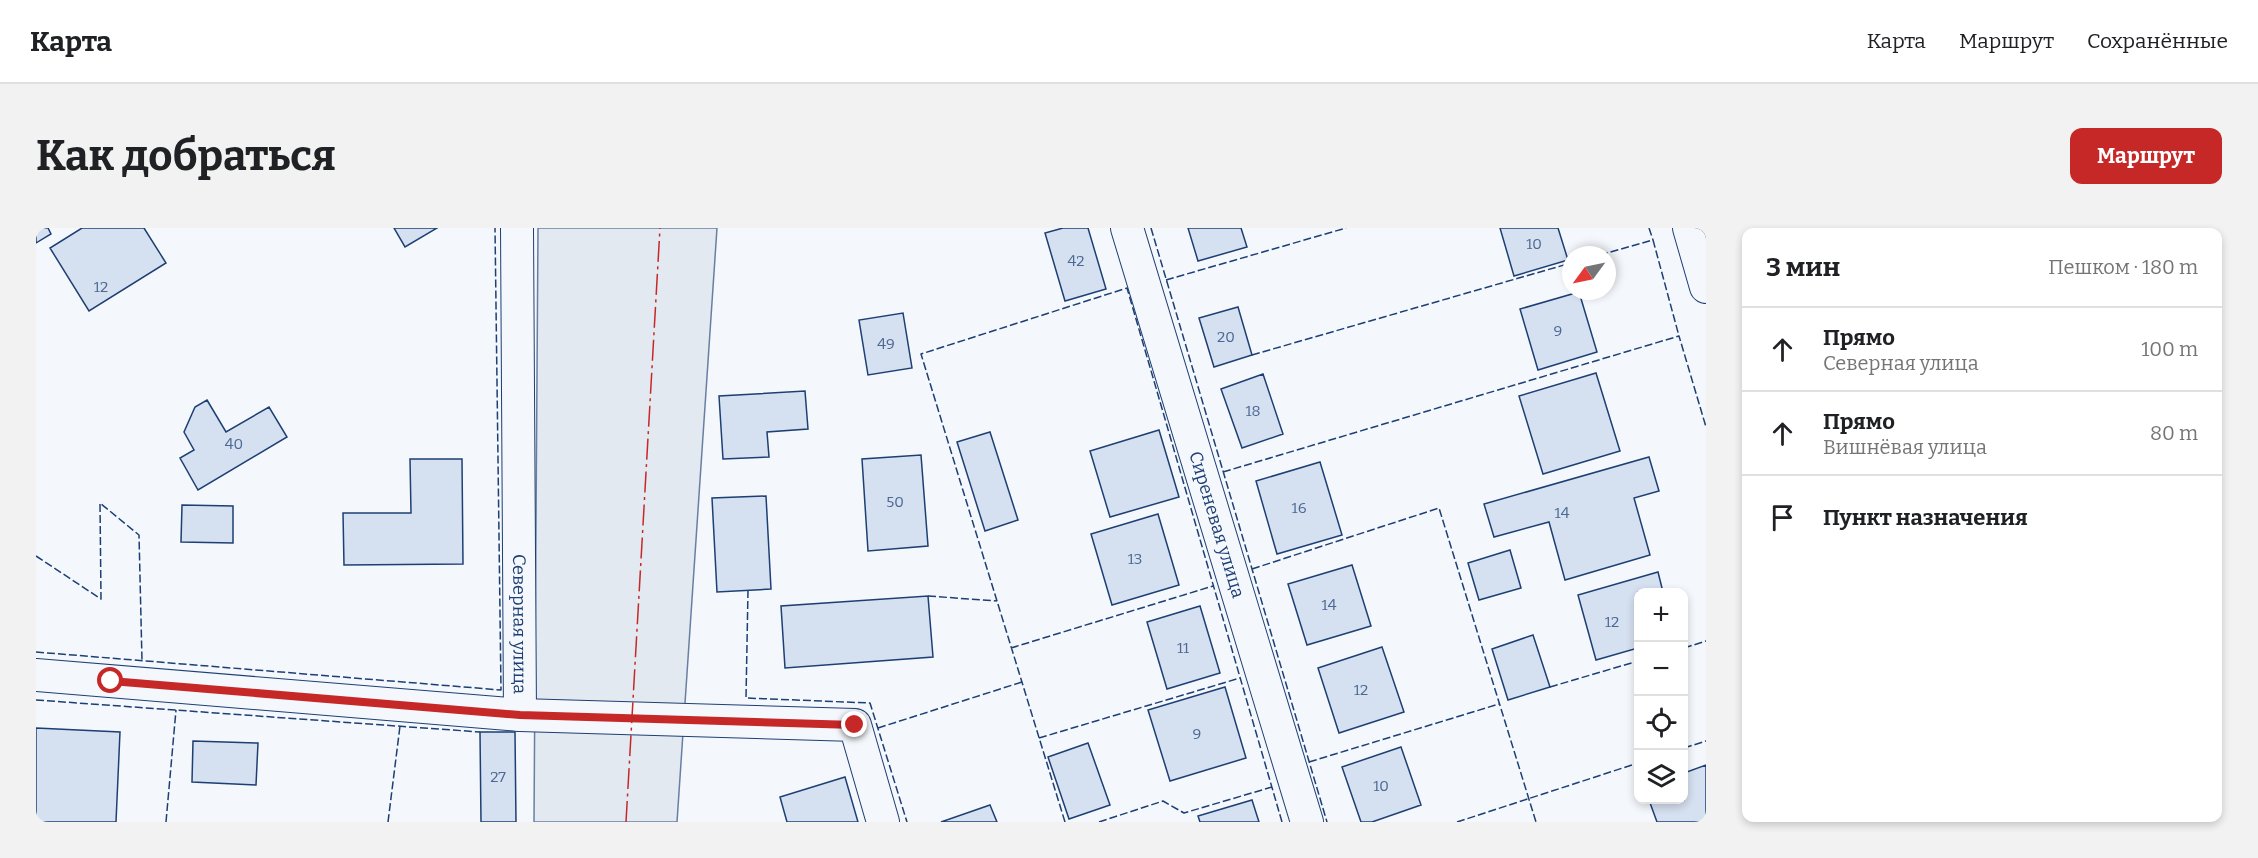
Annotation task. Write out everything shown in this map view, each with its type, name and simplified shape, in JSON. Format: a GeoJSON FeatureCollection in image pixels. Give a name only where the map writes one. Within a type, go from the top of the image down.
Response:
{"type":"FeatureCollection","features":[{"type":"Feature","properties":{"kind":"street","name":"Северная улица"},"geometry":{"type":"LineString","coordinates":[[36,675],[520,715],[517,228]]}},
{"type":"Feature","properties":{"kind":"street","name":"Сиреневая улица"},"geometry":{"type":"LineString","coordinates":[[1127,228],[1307,822]]}},
{"type":"Feature","properties":{"kind":"street"},"geometry":{"type":"LineString","coordinates":[[1689,228],[1706,287]]}},
{"type":"Feature","properties":{"kind":"street"},"geometry":{"type":"LineString","coordinates":[[520,715],[855,725],[883,822]]}},
{"type":"Feature","properties":{"kind":"shaded area"},"geometry":{"type":"Polygon","coordinates":[[[538,228],[717,228],[677,822],[534,822],[538,228]]]}},
{"type":"Feature","properties":{"kind":"building"},"geometry":{"type":"Polygon","coordinates":[[[36,228],[48,228],[51,234],[36,243],[36,228]]]}},
{"type":"Feature","properties":{"kind":"building"},"geometry":{"type":"Polygon","coordinates":[[[82,228],[144,228],[166,263],[89,311],[50,248],[82,228]]]}},
{"type":"Feature","properties":{"kind":"building"},"geometry":{"type":"Polygon","coordinates":[[[394,228],[437,228],[405,247],[394,228]]]}},
{"type":"Feature","properties":{"kind":"building"},"geometry":{"type":"Polygon","coordinates":[[[1063,228],[1088,228],[1106,289],[1065,301],[1045,233],[1063,228]]]}},
{"type":"Feature","properties":{"kind":"building"},"geometry":{"type":"Polygon","coordinates":[[[1188,228],[1241,228],[1247,247],[1198,261],[1188,228]]]}},
{"type":"Feature","properties":{"kind":"building"},"geometry":{"type":"Polygon","coordinates":[[[1500,228],[1558,228],[1564,246],[1562,262],[1514,276],[1500,228]]]}},
{"type":"Feature","properties":{"kind":"building"},"geometry":{"type":"Polygon","coordinates":[[[1562,297],[1562,300],[1581,300],[1597,352],[1538,370],[1520,309],[1562,297]]]}},
{"type":"Feature","properties":{"kind":"building"},"geometry":{"type":"Polygon","coordinates":[[[1238,307],[1252,355],[1214,367],[1199,318],[1238,307]]]}},
{"type":"Feature","properties":{"kind":"building"},"geometry":{"type":"Polygon","coordinates":[[[903,313],[912,368],[868,375],[859,320],[903,313]]]}},
{"type":"Feature","properties":{"kind":"building"},"geometry":{"type":"Polygon","coordinates":[[[1596,373],[1620,451],[1543,474],[1519,396],[1596,373]]]}},
{"type":"Feature","properties":{"kind":"building"},"geometry":{"type":"Polygon","coordinates":[[[1263,374],[1283,434],[1242,448],[1221,389],[1263,374]]]}},
{"type":"Feature","properties":{"kind":"building"},"geometry":{"type":"Polygon","coordinates":[[[805,391],[808,429],[767,432],[769,457],[723,459],[719,396],[805,391]]]}},
{"type":"Feature","properties":{"kind":"building"},"geometry":{"type":"Polygon","coordinates":[[[207,400],[226,432],[269,407],[287,437],[198,490],[180,458],[194,450],[184,432],[195,407],[207,400]]]}},
{"type":"Feature","properties":{"kind":"building"},"geometry":{"type":"Polygon","coordinates":[[[1159,430],[1179,497],[1110,517],[1090,451],[1159,430]]]}},
{"type":"Feature","properties":{"kind":"building"},"geometry":{"type":"Polygon","coordinates":[[[990,432],[1018,520],[985,531],[957,442],[990,432]]]}},
{"type":"Feature","properties":{"kind":"building"},"geometry":{"type":"Polygon","coordinates":[[[921,455],[928,546],[868,551],[862,459],[921,455]]]}},
{"type":"Feature","properties":{"kind":"building"},"geometry":{"type":"Polygon","coordinates":[[[1649,457],[1659,491],[1634,498],[1650,555],[1565,580],[1549,522],[1494,537],[1484,504],[1649,457]]]}},
{"type":"Feature","properties":{"kind":"building"},"geometry":{"type":"Polygon","coordinates":[[[410,459],[462,459],[463,564],[344,565],[343,513],[411,513],[410,459]]]}},
{"type":"Feature","properties":{"kind":"building"},"geometry":{"type":"Polygon","coordinates":[[[1320,462],[1342,535],[1277,554],[1256,481],[1320,462]]]}},
{"type":"Feature","properties":{"kind":"building"},"geometry":{"type":"Polygon","coordinates":[[[766,496],[771,589],[717,592],[712,498],[766,496]]]}},
{"type":"Feature","properties":{"kind":"building"},"geometry":{"type":"Polygon","coordinates":[[[182,505],[233,506],[233,543],[181,542],[182,505]]]}},
{"type":"Feature","properties":{"kind":"building"},"geometry":{"type":"Polygon","coordinates":[[[1158,514],[1179,585],[1112,605],[1091,534],[1158,514]]]}},
{"type":"Feature","properties":{"kind":"building"},"geometry":{"type":"Polygon","coordinates":[[[1510,550],[1521,588],[1479,600],[1468,563],[1510,550]]]}},
{"type":"Feature","properties":{"kind":"building"},"geometry":{"type":"Polygon","coordinates":[[[1352,565],[1371,626],[1307,645],[1288,584],[1352,565]]]}},
{"type":"Feature","properties":{"kind":"building"},"geometry":{"type":"Polygon","coordinates":[[[1658,572],[1662,588],[1634,588],[1634,649],[1596,660],[1578,595],[1658,572]]]}},
{"type":"Feature","properties":{"kind":"building"},"geometry":{"type":"Polygon","coordinates":[[[928,596],[933,657],[785,668],[781,606],[928,596]]]}},
{"type":"Feature","properties":{"kind":"building"},"geometry":{"type":"Polygon","coordinates":[[[1200,606],[1220,673],[1167,689],[1147,622],[1200,606]]]}},
{"type":"Feature","properties":{"kind":"building"},"geometry":{"type":"Polygon","coordinates":[[[1533,635],[1550,687],[1508,700],[1492,649],[1533,635]]]}},
{"type":"Feature","properties":{"kind":"building"},"geometry":{"type":"Polygon","coordinates":[[[1382,647],[1404,712],[1339,733],[1318,668],[1382,647]]]}},
{"type":"Feature","properties":{"kind":"building"},"geometry":{"type":"Polygon","coordinates":[[[1225,687],[1246,758],[1170,781],[1148,710],[1225,687]]]}},
{"type":"Feature","properties":{"kind":"building"},"geometry":{"type":"Polygon","coordinates":[[[36,728],[120,732],[116,822],[36,822],[36,728]]]}},
{"type":"Feature","properties":{"kind":"building"},"geometry":{"type":"Polygon","coordinates":[[[480,732],[515,732],[516,822],[481,822],[480,732]]]}},
{"type":"Feature","properties":{"kind":"building"},"geometry":{"type":"Polygon","coordinates":[[[193,741],[258,743],[256,785],[192,782],[193,741]]]}},
{"type":"Feature","properties":{"kind":"building"},"geometry":{"type":"Polygon","coordinates":[[[1088,743],[1110,805],[1069,819],[1048,757],[1088,743]]]}},
{"type":"Feature","properties":{"kind":"building"},"geometry":{"type":"Polygon","coordinates":[[[1401,747],[1421,805],[1372,822],[1361,822],[1342,767],[1401,747]]]}},
{"type":"Feature","properties":{"kind":"building"},"geometry":{"type":"Polygon","coordinates":[[[1706,765],[1706,822],[1657,822],[1650,804],[1688,804],[1688,772],[1706,765]]]}},
{"type":"Feature","properties":{"kind":"building"},"geometry":{"type":"Polygon","coordinates":[[[845,777],[858,822],[787,822],[780,797],[845,777]]]}},
{"type":"Feature","properties":{"kind":"building"},"geometry":{"type":"Polygon","coordinates":[[[1252,800],[1259,822],[1200,822],[1198,816],[1252,800]]]}},
{"type":"Feature","properties":{"kind":"building"},"geometry":{"type":"Polygon","coordinates":[[[990,805],[997,822],[941,822],[990,805]]]}},
{"type":"Feature","properties":{"kind":"fence"},"geometry":{"type":"LineString","coordinates":[[36,652],[501,690],[495,228]]}},
{"type":"Feature","properties":{"kind":"fence"},"geometry":{"type":"LineString","coordinates":[[1151,228],[1327,822]]}},
{"type":"Feature","properties":{"kind":"fence"},"geometry":{"type":"LineString","coordinates":[[1166,280],[1346,228]]}},
{"type":"Feature","properties":{"kind":"fence"},"geometry":{"type":"LineString","coordinates":[[1649,228],[1653,240]]}},
{"type":"Feature","properties":{"kind":"fence"},"geometry":{"type":"LineString","coordinates":[[1616,250],[1653,240],[1679,336]]}},
{"type":"Feature","properties":{"kind":"fence"},"geometry":{"type":"LineString","coordinates":[[1252,355],[1562,266]]}},
{"type":"Feature","properties":{"kind":"fence"},"geometry":{"type":"LineString","coordinates":[[1065,822],[921,354],[1127,288],[1282,822]]}},
{"type":"Feature","properties":{"kind":"fence"},"geometry":{"type":"LineString","coordinates":[[1223,472],[1679,336],[1706,427]]}},
{"type":"Feature","properties":{"kind":"fence"},"geometry":{"type":"LineString","coordinates":[[36,556],[101,599],[100,503],[139,535],[142,661]]}},
{"type":"Feature","properties":{"kind":"fence"},"geometry":{"type":"LineString","coordinates":[[1252,569],[1439,508],[1536,822]]}},
{"type":"Feature","properties":{"kind":"fence"},"geometry":{"type":"LineString","coordinates":[[1011,648],[1213,586]]}},
{"type":"Feature","properties":{"kind":"fence"},"geometry":{"type":"LineString","coordinates":[[748,590],[746,698],[870,703],[907,822]]}},
{"type":"Feature","properties":{"kind":"fence"},"geometry":{"type":"LineString","coordinates":[[928,596],[997,601]]}},
{"type":"Feature","properties":{"kind":"fence"},"geometry":{"type":"LineString","coordinates":[[1688,647],[1706,641]]}},
{"type":"Feature","properties":{"kind":"fence"},"geometry":{"type":"LineString","coordinates":[[1550,687],[1634,662]]}},
{"type":"Feature","properties":{"kind":"fence"},"geometry":{"type":"LineString","coordinates":[[1039,738],[1240,678]]}},
{"type":"Feature","properties":{"kind":"fence"},"geometry":{"type":"LineString","coordinates":[[878,728],[1022,682]]}},
{"type":"Feature","properties":{"kind":"fence"},"geometry":{"type":"LineString","coordinates":[[36,700],[480,732]]}},
{"type":"Feature","properties":{"kind":"fence"},"geometry":{"type":"LineString","coordinates":[[1309,762],[1499,704]]}},
{"type":"Feature","properties":{"kind":"fence"},"geometry":{"type":"LineString","coordinates":[[166,822],[176,710]]}},
{"type":"Feature","properties":{"kind":"fence"},"geometry":{"type":"LineString","coordinates":[[388,822],[400,726]]}},
{"type":"Feature","properties":{"kind":"fence"},"geometry":{"type":"LineString","coordinates":[[1688,747],[1706,741]]}},
{"type":"Feature","properties":{"kind":"fence"},"geometry":{"type":"LineString","coordinates":[[1457,822],[1634,764]]}},
{"type":"Feature","properties":{"kind":"fence"},"geometry":{"type":"LineString","coordinates":[[1099,822],[1163,801],[1184,813],[1272,787]]}},
{"type":"Feature","properties":{"kind":"power"},"geometry":{"type":"LineString","coordinates":[[626,822],[660,228]]}},
{"type":"Feature","properties":{"kind":"route"},"geometry":{"type":"LineString","coordinates":[[111,681],[520,715],[855,725]]}}]}
